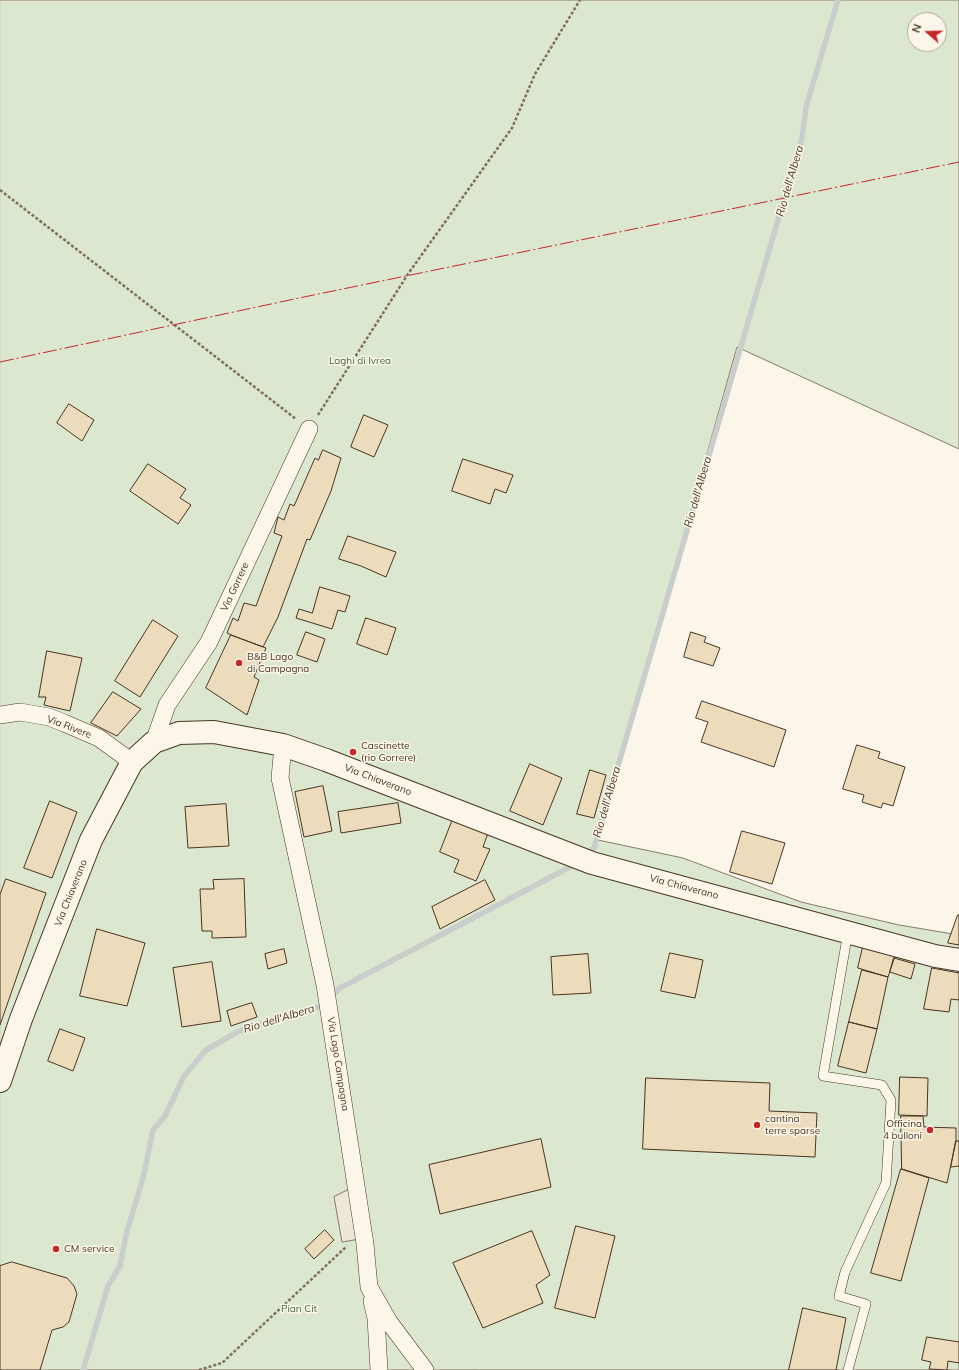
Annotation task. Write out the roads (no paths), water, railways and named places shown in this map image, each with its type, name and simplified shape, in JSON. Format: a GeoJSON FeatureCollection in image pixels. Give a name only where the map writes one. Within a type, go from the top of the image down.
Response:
{"type":"FeatureCollection","features":[{"type":"Feature","properties":{"kind":"street","name":"Via Gorrere"},"geometry":{"type":"LineString","coordinates":[[154,742],[167,705],[209,642],[309,429]]}},
{"type":"Feature","properties":{"kind":"street","name":"Via Rivere"},"geometry":{"type":"LineString","coordinates":[[0,716],[20,712],[49,718],[64,723],[99,738],[132,762]]}},
{"type":"Feature","properties":{"kind":"street","name":"Via Chiaverano"},"geometry":{"type":"LineString","coordinates":[[0,1081],[21,1019],[91,840],[132,762],[154,742],[179,734],[214,732],[283,745],[326,760],[592,863],[935,956],[959,960]]}},
{"type":"Feature","properties":{"kind":"street","name":"Via Lago Campagna"},"geometry":{"type":"LineString","coordinates":[[283,745],[280,778],[325,985],[364,1244],[369,1287],[389,1322],[425,1370]]}},
{"type":"Feature","properties":{"kind":"street"},"geometry":{"type":"LineString","coordinates":[[369,1287],[376,1318],[379,1370]]}},
{"type":"Feature","properties":{"kind":"lane"},"geometry":{"type":"LineString","coordinates":[[848,932],[823,1076],[882,1085],[891,1100],[886,1183],[845,1272],[839,1296],[866,1304],[848,1370]]}},
{"type":"Feature","properties":{"kind":"waterway","name":"Rio dell'Albera"},"geometry":{"type":"LineString","coordinates":[[586,854],[594,848],[802,138],[806,107],[838,0]]}},
{"type":"Feature","properties":{"kind":"waterway","name":"Rio dell'Albera"},"geometry":{"type":"LineString","coordinates":[[83,1370],[108,1286],[120,1266],[127,1231],[143,1178],[153,1130],[165,1116],[184,1076],[206,1050],[239,1031],[321,1006],[340,988],[577,863]]}},
{"type":"Feature","properties":{"kind":"place","name":"B&B Lago di Campagna"},"geometry":{"type":"Point","coordinates":[239,663]}},
{"type":"Feature","properties":{"kind":"place","name":"Cascinette (rio Gorrere)"},"geometry":{"type":"Point","coordinates":[353,752]}},
{"type":"Feature","properties":{"kind":"place","name":"cantina terre sparse"},"geometry":{"type":"Point","coordinates":[757,1125]}},
{"type":"Feature","properties":{"kind":"place","name":"Officina 4 bulloni"},"geometry":{"type":"Point","coordinates":[930,1130]}},
{"type":"Feature","properties":{"kind":"place","name":"CM service"},"geometry":{"type":"Point","coordinates":[56,1249]}},
{"type":"Feature","properties":{"kind":"park label","name":"Laghi di Ivrea"},"geometry":{"type":"Point","coordinates":[360,361]}},
{"type":"Feature","properties":{"kind":"park label","name":"Pian Cit"},"geometry":{"type":"Point","coordinates":[299,1309]}}]}
